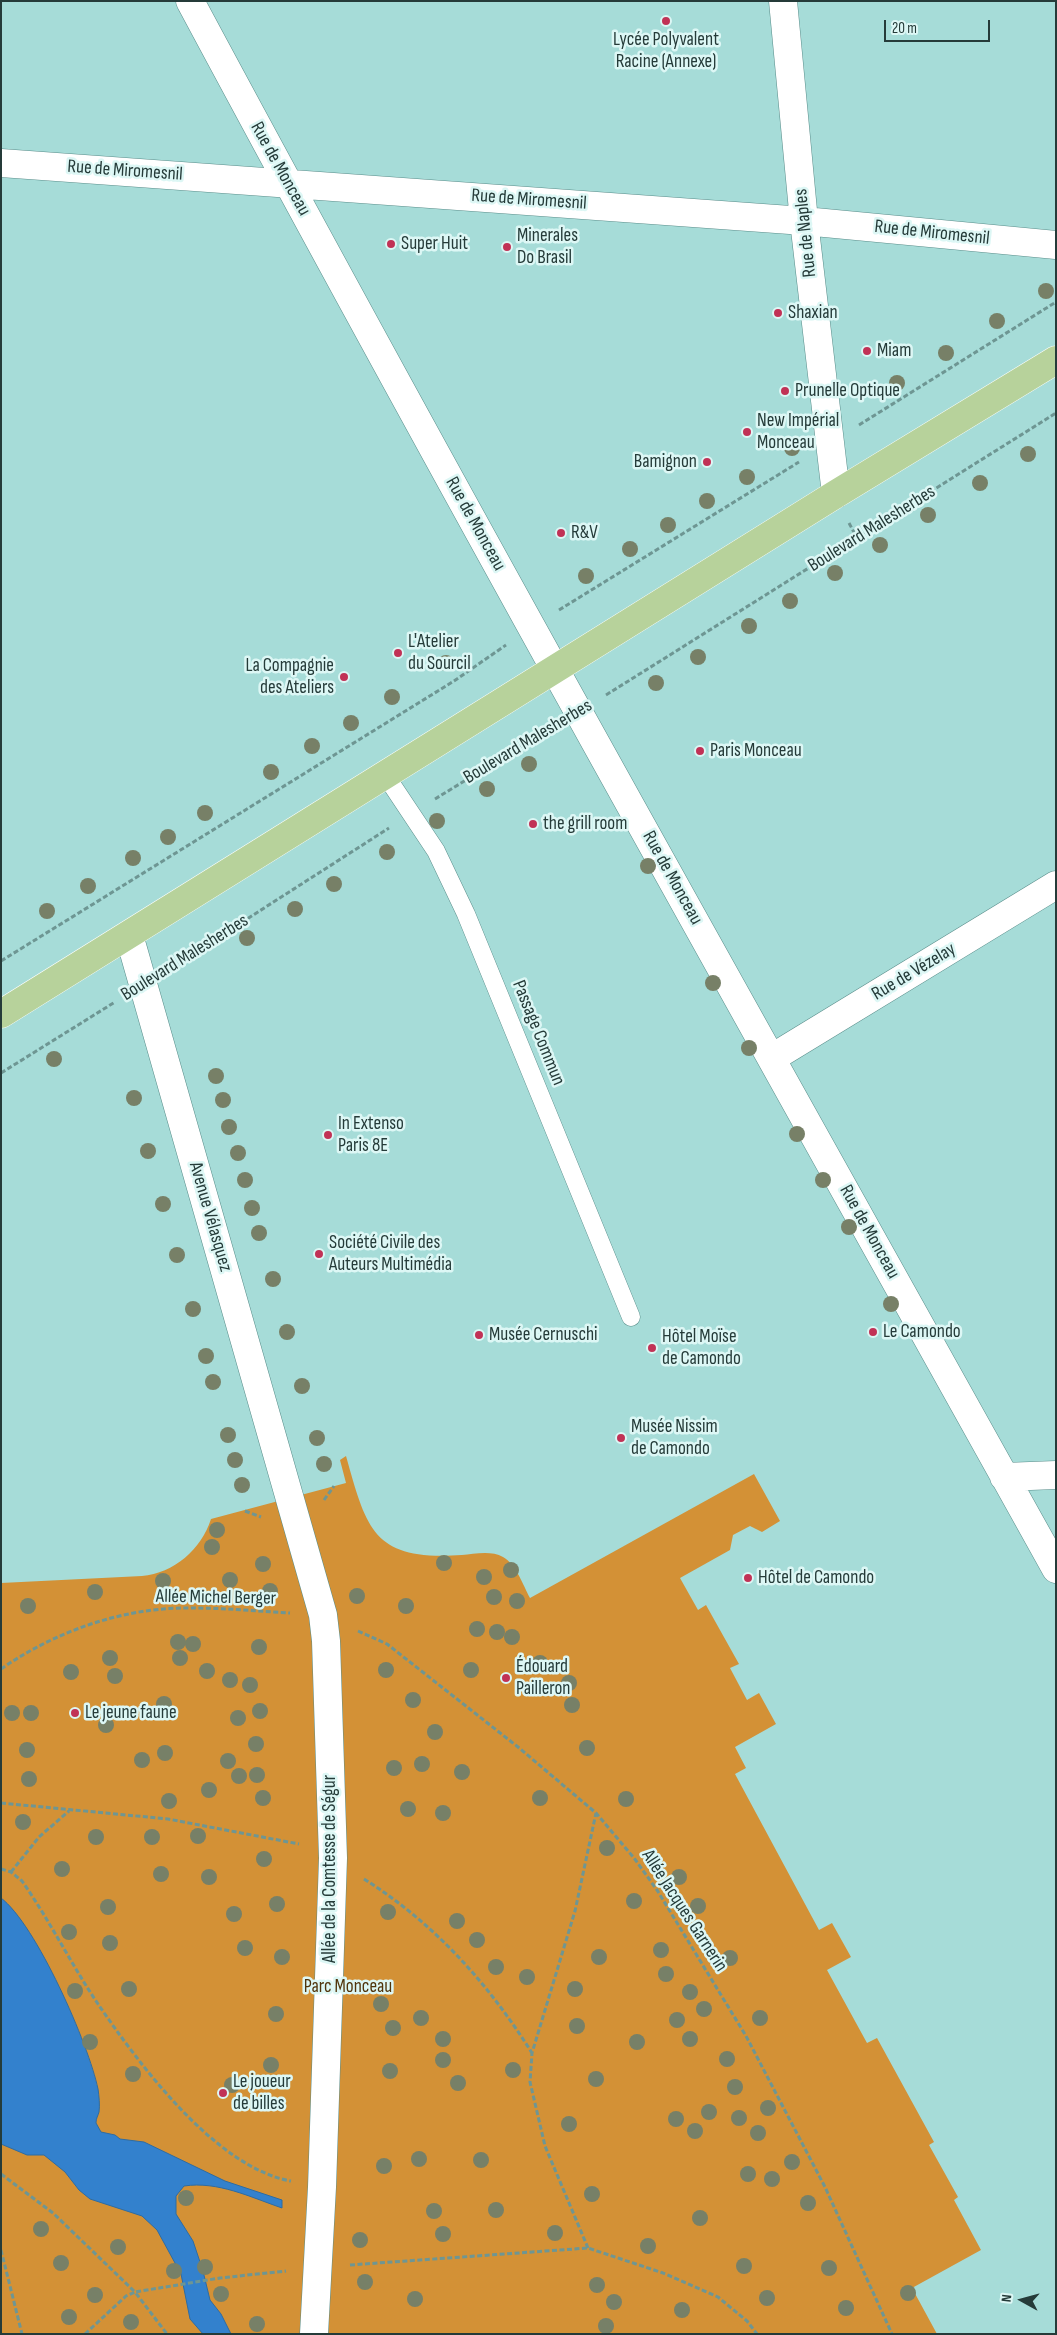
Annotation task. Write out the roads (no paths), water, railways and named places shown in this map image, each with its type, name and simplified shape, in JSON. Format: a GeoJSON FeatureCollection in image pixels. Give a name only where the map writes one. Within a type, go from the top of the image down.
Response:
{"type":"FeatureCollection","features":[{"type":"Feature","properties":{"kind":"main road"},"geometry":{"type":"LineString","coordinates":[[1,1014],[836,494],[1056,360]]}},
{"type":"Feature","properties":{"kind":"street","name":"Rue de Monceau"},"geometry":{"type":"LineString","coordinates":[[190,1],[287,182],[579,712],[1056,1570]]}},
{"type":"Feature","properties":{"kind":"street","name":"Rue de Naples"},"geometry":{"type":"LineString","coordinates":[[783,1],[804,220],[836,494]]}},
{"type":"Feature","properties":{"kind":"street","name":"Rue de Miromesnil"},"geometry":{"type":"LineString","coordinates":[[1,162],[804,220],[1056,245]]}},
{"type":"Feature","properties":{"kind":"street","name":"Rue de Vézelay"},"geometry":{"type":"LineString","coordinates":[[772,1058],[1056,885]]}},
{"type":"Feature","properties":{"kind":"street","name":"Avenue Vélasquez"},"geometry":{"type":"LineString","coordinates":[[129,935],[290,1498]]}},
{"type":"Feature","properties":{"kind":"street"},"geometry":{"type":"LineString","coordinates":[[1004,1477],[1056,1476]]}},
{"type":"Feature","properties":{"kind":"street","name":"Allée de la Comtesse de Ségur"},"geometry":{"type":"LineString","coordinates":[[290,1498],[323,1615],[326,1641],[333,1858],[322,2187],[314,2334]]}},
{"type":"Feature","properties":{"kind":"lane","name":"Passage Commun"},"geometry":{"type":"LineString","coordinates":[[386,776],[436,850],[466,914],[631,1317]]}},
{"type":"Feature","properties":{"kind":"water"},"geometry":{"type":"Polygon","coordinates":[[[1,1898],[15,1912],[30,1933],[45,1958],[73,2016],[93,2069],[98,2089],[99,2112],[96,2123],[101,2132],[115,2135],[120,2139],[144,2142],[225,2181],[282,2200],[282,2208],[234,2191],[197,2185],[184,2186],[176,2196],[176,2214],[193,2241],[210,2300],[221,2314],[231,2334],[203,2334],[190,2319],[181,2274],[157,2230],[142,2216],[90,2199],[79,2190],[65,2172],[44,2155],[27,2155],[1,2144],[1,1898]]]}},
{"type":"Feature","properties":{"kind":"place","name":"Lycée Polyvalent Racine (Annexe)"},"geometry":{"type":"Point","coordinates":[666,21]}},
{"type":"Feature","properties":{"kind":"place","name":"Super Huit"},"geometry":{"type":"Point","coordinates":[391,244]}},
{"type":"Feature","properties":{"kind":"place","name":"Minerales Do Brasil"},"geometry":{"type":"Point","coordinates":[507,247]}},
{"type":"Feature","properties":{"kind":"place","name":"Shaxian"},"geometry":{"type":"Point","coordinates":[778,313]}},
{"type":"Feature","properties":{"kind":"place","name":"Miam"},"geometry":{"type":"Point","coordinates":[867,351]}},
{"type":"Feature","properties":{"kind":"place","name":"Prunelle Optique"},"geometry":{"type":"Point","coordinates":[785,391]}},
{"type":"Feature","properties":{"kind":"place","name":"New Impérial Monceau"},"geometry":{"type":"Point","coordinates":[747,432]}},
{"type":"Feature","properties":{"kind":"place","name":"Bamignon"},"geometry":{"type":"Point","coordinates":[707,462]}},
{"type":"Feature","properties":{"kind":"place","name":"R&V"},"geometry":{"type":"Point","coordinates":[561,533]}},
{"type":"Feature","properties":{"kind":"place","name":"L'Atelier du Sourcil"},"geometry":{"type":"Point","coordinates":[398,653]}},
{"type":"Feature","properties":{"kind":"place","name":"La Compagnie des Ateliers"},"geometry":{"type":"Point","coordinates":[344,677]}},
{"type":"Feature","properties":{"kind":"place","name":"Paris Monceau"},"geometry":{"type":"Point","coordinates":[700,751]}},
{"type":"Feature","properties":{"kind":"place","name":"the grill room"},"geometry":{"type":"Point","coordinates":[533,824]}},
{"type":"Feature","properties":{"kind":"place","name":"In Extenso Paris 8E"},"geometry":{"type":"Point","coordinates":[328,1135]}},
{"type":"Feature","properties":{"kind":"place","name":"Société Civile des Auteurs Multimédia"},"geometry":{"type":"Point","coordinates":[319,1254]}},
{"type":"Feature","properties":{"kind":"place","name":"Le Camondo"},"geometry":{"type":"Point","coordinates":[873,1332]}},
{"type":"Feature","properties":{"kind":"place","name":"Musée Cernuschi"},"geometry":{"type":"Point","coordinates":[479,1335]}},
{"type":"Feature","properties":{"kind":"place","name":"Hôtel Moïse de Camondo"},"geometry":{"type":"Point","coordinates":[652,1348]}},
{"type":"Feature","properties":{"kind":"place","name":"Musée Nissim de Camondo"},"geometry":{"type":"Point","coordinates":[621,1438]}},
{"type":"Feature","properties":{"kind":"place","name":"Hôtel de Camondo"},"geometry":{"type":"Point","coordinates":[748,1578]}},
{"type":"Feature","properties":{"kind":"place","name":"Édouard Pailleron"},"geometry":{"type":"Point","coordinates":[506,1678]}},
{"type":"Feature","properties":{"kind":"place","name":"Le jeune faune"},"geometry":{"type":"Point","coordinates":[75,1713]}},
{"type":"Feature","properties":{"kind":"place","name":"Le joueur de billes"},"geometry":{"type":"Point","coordinates":[223,2093]}},
{"type":"Feature","properties":{"kind":"park label","name":"Parc Monceau"},"geometry":{"type":"Point","coordinates":[348,1987]}}]}
